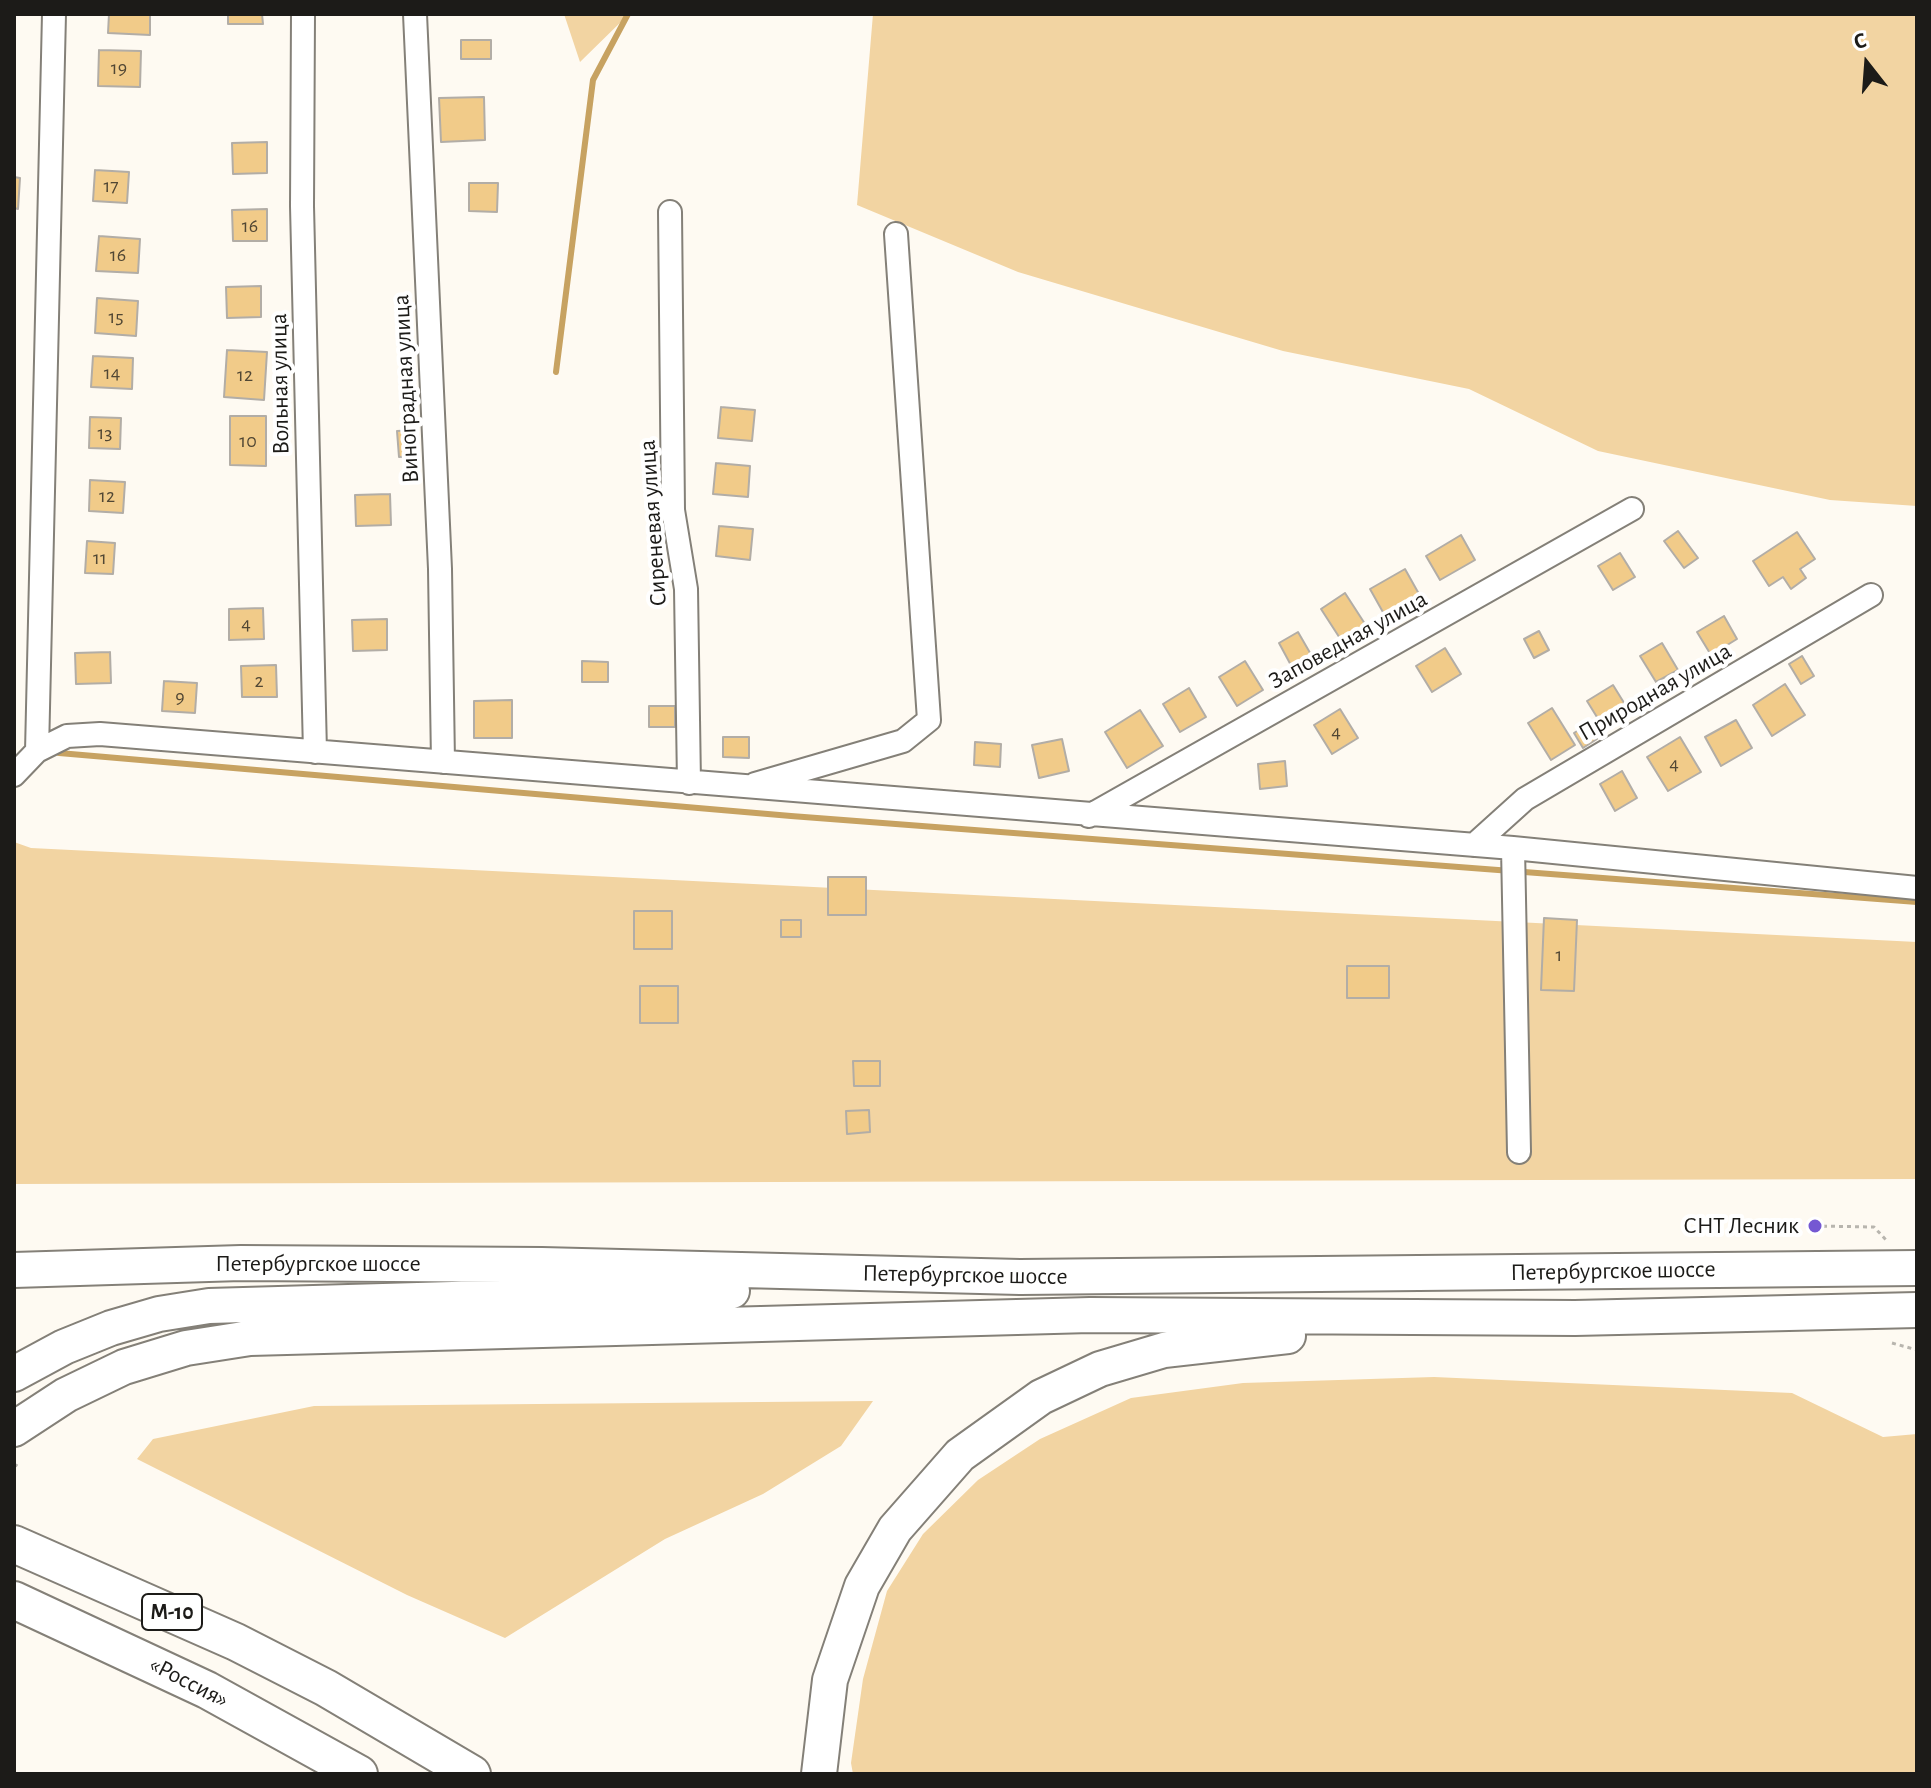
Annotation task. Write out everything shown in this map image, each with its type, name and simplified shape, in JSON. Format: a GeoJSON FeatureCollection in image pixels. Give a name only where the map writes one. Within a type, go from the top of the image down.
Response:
{"type":"FeatureCollection","features":[{"type":"Feature","properties":{"kind":"highway","name":"М-10"},"geometry":{"type":"LineString","coordinates":[[14,1544],[144,1599],[326,1688],[472,1774]]}},
{"type":"Feature","properties":{"kind":"highway","name":"«Россия»"},"geometry":{"type":"LineString","coordinates":[[14,1600],[207,1690],[359,1774]]}},
{"type":"Feature","properties":{"kind":"main road","name":"Петербургское шоссе"},"geometry":{"type":"LineString","coordinates":[[14,1270],[241,1263],[542,1265],[1020,1277],[1917,1268]]}},
{"type":"Feature","properties":{"kind":"main road"},"geometry":{"type":"LineString","coordinates":[[14,1374],[49,1354],[111,1328],[159,1314],[209,1306],[915,1287],[1020,1277]]}},
{"type":"Feature","properties":{"kind":"main road","name":"Петербургское шоссе"},"geometry":{"type":"LineString","coordinates":[[14,1429],[95,1379],[170,1352],[234,1340],[355,1333],[1090,1315],[1575,1318],[1917,1310]]}},
{"type":"Feature","properties":{"kind":"main road"},"geometry":{"type":"LineString","coordinates":[[819,1774],[824,1712],[838,1648],[878,1557],[915,1503],[960,1455],[1041,1397],[1100,1369],[1196,1345],[1257,1337],[1575,1318]]}},
{"type":"Feature","properties":{"kind":"main road"},"geometry":{"type":"LineString","coordinates":[[301,1740],[343,1774]]}},
{"type":"Feature","properties":{"kind":"street"},"geometry":{"type":"LineString","coordinates":[[37,751],[54,14]]}},
{"type":"Feature","properties":{"kind":"street","name":"Вольная улица"},"geometry":{"type":"LineString","coordinates":[[303,14],[302,222],[315,752]]}},
{"type":"Feature","properties":{"kind":"street","name":"Виноградная улица"},"geometry":{"type":"LineString","coordinates":[[415,14],[440,569],[443,762]]}},
{"type":"Feature","properties":{"kind":"street","name":"Сиреневая улица"},"geometry":{"type":"LineString","coordinates":[[670,212],[673,510],[686,589],[689,783]]}},
{"type":"Feature","properties":{"kind":"street"},"geometry":{"type":"LineString","coordinates":[[742,787],[903,741],[929,720],[896,234]]}},
{"type":"Feature","properties":{"kind":"street","name":"Заповедная улица"},"geometry":{"type":"LineString","coordinates":[[1089,816],[1632,509]]}},
{"type":"Feature","properties":{"kind":"street","name":"Природная улица"},"geometry":{"type":"LineString","coordinates":[[1474,845],[1525,799],[1871,595]]}},
{"type":"Feature","properties":{"kind":"street"},"geometry":{"type":"LineString","coordinates":[[14,775],[37,751],[67,736],[100,734],[1474,845],[1514,863],[1917,888]]}},
{"type":"Feature","properties":{"kind":"street"},"geometry":{"type":"LineString","coordinates":[[1514,863],[1519,1152]]}},
{"type":"Feature","properties":{"kind":"path"},"geometry":{"type":"LineString","coordinates":[[1815,1226],[1874,1227],[1888,1242]]}},
{"type":"Feature","properties":{"kind":"path"},"geometry":{"type":"LineString","coordinates":[[1892,1343],[1917,1350]]}},
{"type":"Feature","properties":{"kind":"shaded area"},"geometry":{"type":"Polygon","coordinates":[[[564,14],[629,14],[580,62],[564,14]]]}},
{"type":"Feature","properties":{"kind":"shaded area"},"geometry":{"type":"Polygon","coordinates":[[[873,14],[1917,14],[1917,506],[1830,500],[1598,451],[1469,389],[1283,351],[1018,272],[857,205],[873,14]]]}},
{"type":"Feature","properties":{"kind":"shaded area"},"geometry":{"type":"Polygon","coordinates":[[[14,842],[31,848],[1917,942],[1917,1179],[14,1184],[14,842]]]}},
{"type":"Feature","properties":{"kind":"shaded area"},"geometry":{"type":"Polygon","coordinates":[[[1434,1377],[1792,1393],[1883,1437],[1917,1434],[1917,1774],[853,1774],[851,1763],[863,1679],[887,1591],[923,1534],[978,1480],[1040,1439],[1131,1398],[1243,1383],[1434,1377]]]}},
{"type":"Feature","properties":{"kind":"shaded area"},"geometry":{"type":"Polygon","coordinates":[[[873,1401],[841,1446],[763,1494],[665,1539],[505,1638],[407,1595],[137,1459],[153,1439],[314,1406],[873,1401]]]}},
{"type":"Feature","properties":{"kind":"building"},"geometry":{"type":"Polygon","coordinates":[[[109,14],[150,14],[150,35],[108,33],[109,14]]]}},
{"type":"Feature","properties":{"kind":"building"},"geometry":{"type":"Polygon","coordinates":[[[228,14],[262,14],[263,24],[228,24],[228,14]]]}},
{"type":"Feature","properties":{"kind":"building"},"geometry":{"type":"Polygon","coordinates":[[[461,40],[491,40],[491,59],[461,59],[461,40]]]}},
{"type":"Feature","properties":{"kind":"building"},"geometry":{"type":"Polygon","coordinates":[[[99,50],[141,51],[140,87],[98,86],[99,50]]]}},
{"type":"Feature","properties":{"kind":"building"},"geometry":{"type":"Polygon","coordinates":[[[484,97],[485,140],[441,142],[439,98],[484,97]]]}},
{"type":"Feature","properties":{"kind":"building"},"geometry":{"type":"Polygon","coordinates":[[[267,142],[267,173],[233,174],[232,143],[267,142]]]}},
{"type":"Feature","properties":{"kind":"building"},"geometry":{"type":"Polygon","coordinates":[[[95,170],[129,172],[127,203],[93,201],[95,170]]]}},
{"type":"Feature","properties":{"kind":"building"},"geometry":{"type":"Polygon","coordinates":[[[14,177],[20,178],[18,209],[14,208],[14,177]]]}},
{"type":"Feature","properties":{"kind":"building"},"geometry":{"type":"Polygon","coordinates":[[[469,183],[498,183],[497,212],[469,211],[469,183]]]}},
{"type":"Feature","properties":{"kind":"building"},"geometry":{"type":"Polygon","coordinates":[[[267,209],[267,241],[233,241],[232,210],[267,209]]]}},
{"type":"Feature","properties":{"kind":"building"},"geometry":{"type":"Polygon","coordinates":[[[99,236],[140,239],[138,273],[96,271],[99,236]]]}},
{"type":"Feature","properties":{"kind":"building"},"geometry":{"type":"Polygon","coordinates":[[[261,286],[261,317],[227,318],[226,287],[261,286]]]}},
{"type":"Feature","properties":{"kind":"building"},"geometry":{"type":"Polygon","coordinates":[[[97,298],[138,301],[136,336],[95,333],[97,298]]]}},
{"type":"Feature","properties":{"kind":"building"},"geometry":{"type":"Polygon","coordinates":[[[227,350],[267,352],[264,400],[224,397],[227,350]]]}},
{"type":"Feature","properties":{"kind":"building"},"geometry":{"type":"Polygon","coordinates":[[[93,356],[133,358],[132,389],[91,387],[93,356]]]}},
{"type":"Feature","properties":{"kind":"building"},"geometry":{"type":"Polygon","coordinates":[[[721,407],[755,410],[752,441],[718,438],[721,407]]]}},
{"type":"Feature","properties":{"kind":"building"},"geometry":{"type":"Polygon","coordinates":[[[230,416],[266,416],[266,466],[230,465],[230,416]]]}},
{"type":"Feature","properties":{"kind":"building"},"geometry":{"type":"Polygon","coordinates":[[[90,417],[121,418],[120,449],[89,448],[90,417]]]}},
{"type":"Feature","properties":{"kind":"building"},"geometry":{"type":"Polygon","coordinates":[[[414,430],[416,456],[399,457],[397,431],[414,430]]]}},
{"type":"Feature","properties":{"kind":"building"},"geometry":{"type":"Polygon","coordinates":[[[716,463],[750,466],[748,497],[713,494],[716,463]]]}},
{"type":"Feature","properties":{"kind":"building"},"geometry":{"type":"Polygon","coordinates":[[[90,480],[125,482],[123,513],[89,511],[90,480]]]}},
{"type":"Feature","properties":{"kind":"building"},"geometry":{"type":"Polygon","coordinates":[[[390,494],[391,525],[356,526],[355,495],[390,494]]]}},
{"type":"Feature","properties":{"kind":"building"},"geometry":{"type":"Polygon","coordinates":[[[719,526],[753,529],[750,560],[716,556],[719,526]]]}},
{"type":"Feature","properties":{"kind":"building"},"geometry":{"type":"Polygon","coordinates":[[[1678,531],[1698,558],[1684,568],[1664,541],[1678,531]]]}},
{"type":"Feature","properties":{"kind":"building"},"geometry":{"type":"Polygon","coordinates":[[[1797,532],[1815,559],[1800,569],[1806,578],[1791,589],[1783,577],[1769,586],[1753,561],[1797,532]]]}},
{"type":"Feature","properties":{"kind":"building"},"geometry":{"type":"Polygon","coordinates":[[[1461,535],[1475,560],[1440,580],[1426,556],[1461,535]]]}},
{"type":"Feature","properties":{"kind":"building"},"geometry":{"type":"Polygon","coordinates":[[[87,541],[115,543],[113,574],[85,573],[87,541]]]}},
{"type":"Feature","properties":{"kind":"building"},"geometry":{"type":"Polygon","coordinates":[[[1620,553],[1635,577],[1613,590],[1598,566],[1620,553]]]}},
{"type":"Feature","properties":{"kind":"building"},"geometry":{"type":"Polygon","coordinates":[[[1405,569],[1419,594],[1384,614],[1370,589],[1405,569]]]}},
{"type":"Feature","properties":{"kind":"building"},"geometry":{"type":"Polygon","coordinates":[[[1345,593],[1367,627],[1343,643],[1321,609],[1345,593]]]}},
{"type":"Feature","properties":{"kind":"building"},"geometry":{"type":"Polygon","coordinates":[[[263,608],[264,639],[229,640],[229,609],[263,608]]]}},
{"type":"Feature","properties":{"kind":"building"},"geometry":{"type":"Polygon","coordinates":[[[1724,616],[1737,639],[1711,655],[1697,632],[1724,616]]]}},
{"type":"Feature","properties":{"kind":"building"},"geometry":{"type":"Polygon","coordinates":[[[387,619],[387,650],[353,651],[352,620],[387,619]]]}},
{"type":"Feature","properties":{"kind":"building"},"geometry":{"type":"Polygon","coordinates":[[[1539,631],[1549,650],[1534,658],[1524,639],[1539,631]]]}},
{"type":"Feature","properties":{"kind":"building"},"geometry":{"type":"Polygon","coordinates":[[[1298,632],[1313,658],[1293,669],[1279,643],[1298,632]]]}},
{"type":"Feature","properties":{"kind":"building"},"geometry":{"type":"Polygon","coordinates":[[[1662,643],[1678,670],[1656,682],[1640,656],[1662,643]]]}},
{"type":"Feature","properties":{"kind":"building"},"geometry":{"type":"Polygon","coordinates":[[[1445,648],[1461,674],[1432,692],[1416,666],[1445,648]]]}},
{"type":"Feature","properties":{"kind":"building"},"geometry":{"type":"Polygon","coordinates":[[[110,652],[111,683],[76,684],[75,653],[110,652]]]}},
{"type":"Feature","properties":{"kind":"building"},"geometry":{"type":"Polygon","coordinates":[[[1802,656],[1814,676],[1801,684],[1789,664],[1802,656]]]}},
{"type":"Feature","properties":{"kind":"building"},"geometry":{"type":"Polygon","coordinates":[[[582,661],[608,662],[608,682],[582,682],[582,661]]]}},
{"type":"Feature","properties":{"kind":"building"},"geometry":{"type":"Polygon","coordinates":[[[1245,661],[1263,690],[1237,706],[1219,677],[1245,661]]]}},
{"type":"Feature","properties":{"kind":"building"},"geometry":{"type":"Polygon","coordinates":[[[276,665],[277,697],[242,697],[241,666],[276,665]]]}},
{"type":"Feature","properties":{"kind":"building"},"geometry":{"type":"Polygon","coordinates":[[[164,681],[197,683],[195,713],[162,711],[164,681]]]}},
{"type":"Feature","properties":{"kind":"building"},"geometry":{"type":"Polygon","coordinates":[[[1785,684],[1805,715],[1772,736],[1753,705],[1785,684]]]}},
{"type":"Feature","properties":{"kind":"building"},"geometry":{"type":"Polygon","coordinates":[[[1613,685],[1626,706],[1600,722],[1587,701],[1613,685]]]}},
{"type":"Feature","properties":{"kind":"building"},"geometry":{"type":"Polygon","coordinates":[[[1189,688],[1206,717],[1180,732],[1163,704],[1189,688]]]}},
{"type":"Feature","properties":{"kind":"building"},"geometry":{"type":"Polygon","coordinates":[[[512,700],[512,738],[474,738],[474,701],[512,700]]]}},
{"type":"Feature","properties":{"kind":"building"},"geometry":{"type":"Polygon","coordinates":[[[649,706],[675,706],[675,727],[649,727],[649,706]]]}},
{"type":"Feature","properties":{"kind":"building"},"geometry":{"type":"Polygon","coordinates":[[[1552,708],[1575,745],[1551,760],[1528,723],[1552,708]]]}},
{"type":"Feature","properties":{"kind":"building"},"geometry":{"type":"Polygon","coordinates":[[[1340,709],[1358,738],[1332,754],[1314,725],[1340,709]]]}},
{"type":"Feature","properties":{"kind":"building"},"geometry":{"type":"Polygon","coordinates":[[[1140,710],[1163,746],[1127,768],[1105,732],[1140,710]]]}},
{"type":"Feature","properties":{"kind":"building"},"geometry":{"type":"Polygon","coordinates":[[[1736,720],[1752,748],[1721,766],[1705,737],[1736,720]]]}},
{"type":"Feature","properties":{"kind":"building"},"geometry":{"type":"Polygon","coordinates":[[[1588,724],[1597,739],[1583,748],[1574,733],[1588,724]]]}},
{"type":"Feature","properties":{"kind":"building"},"geometry":{"type":"Polygon","coordinates":[[[723,737],[749,737],[749,758],[723,757],[723,737]]]}},
{"type":"Feature","properties":{"kind":"building"},"geometry":{"type":"Polygon","coordinates":[[[1680,737],[1701,772],[1668,791],[1647,757],[1680,737]]]}},
{"type":"Feature","properties":{"kind":"building"},"geometry":{"type":"Polygon","coordinates":[[[1062,739],[1069,771],[1039,778],[1032,745],[1062,739]]]}},
{"type":"Feature","properties":{"kind":"building"},"geometry":{"type":"Polygon","coordinates":[[[975,742],[1001,744],[1000,767],[974,765],[975,742]]]}},
{"type":"Feature","properties":{"kind":"building"},"geometry":{"type":"Polygon","coordinates":[[[1285,761],[1287,786],[1260,789],[1258,764],[1285,761]]]}},
{"type":"Feature","properties":{"kind":"building"},"geometry":{"type":"Polygon","coordinates":[[[1622,771],[1637,798],[1615,811],[1600,784],[1622,771]]]}},
{"type":"Feature","properties":{"kind":"building"},"geometry":{"type":"Polygon","coordinates":[[[828,877],[866,877],[866,915],[828,915],[828,877]]]}},
{"type":"Feature","properties":{"kind":"building"},"geometry":{"type":"Polygon","coordinates":[[[634,911],[672,911],[672,949],[634,949],[634,911]]]}},
{"type":"Feature","properties":{"kind":"building"},"geometry":{"type":"Polygon","coordinates":[[[1544,918],[1577,920],[1574,991],[1541,990],[1544,918]]]}},
{"type":"Feature","properties":{"kind":"building"},"geometry":{"type":"Polygon","coordinates":[[[781,920],[801,920],[801,937],[781,937],[781,920]]]}},
{"type":"Feature","properties":{"kind":"building"},"geometry":{"type":"Polygon","coordinates":[[[1347,966],[1389,966],[1389,998],[1347,998],[1347,966]]]}},
{"type":"Feature","properties":{"kind":"building"},"geometry":{"type":"Polygon","coordinates":[[[640,986],[678,986],[678,1023],[640,1023],[640,986]]]}},
{"type":"Feature","properties":{"kind":"building"},"geometry":{"type":"Polygon","coordinates":[[[853,1061],[880,1061],[880,1086],[854,1086],[853,1061]]]}},
{"type":"Feature","properties":{"kind":"building"},"geometry":{"type":"Polygon","coordinates":[[[869,1110],[870,1132],[847,1134],[846,1111],[869,1110]]]}},
{"type":"Feature","properties":{"kind":"waterway"},"geometry":{"type":"LineString","coordinates":[[556,372],[593,80],[628,14]]}},
{"type":"Feature","properties":{"kind":"waterway"},"geometry":{"type":"LineString","coordinates":[[59,753],[791,816],[1917,902]]}},
{"type":"Feature","properties":{"kind":"place","name":"СНТ Лесник"},"geometry":{"type":"Point","coordinates":[1815,1226]}}]}
